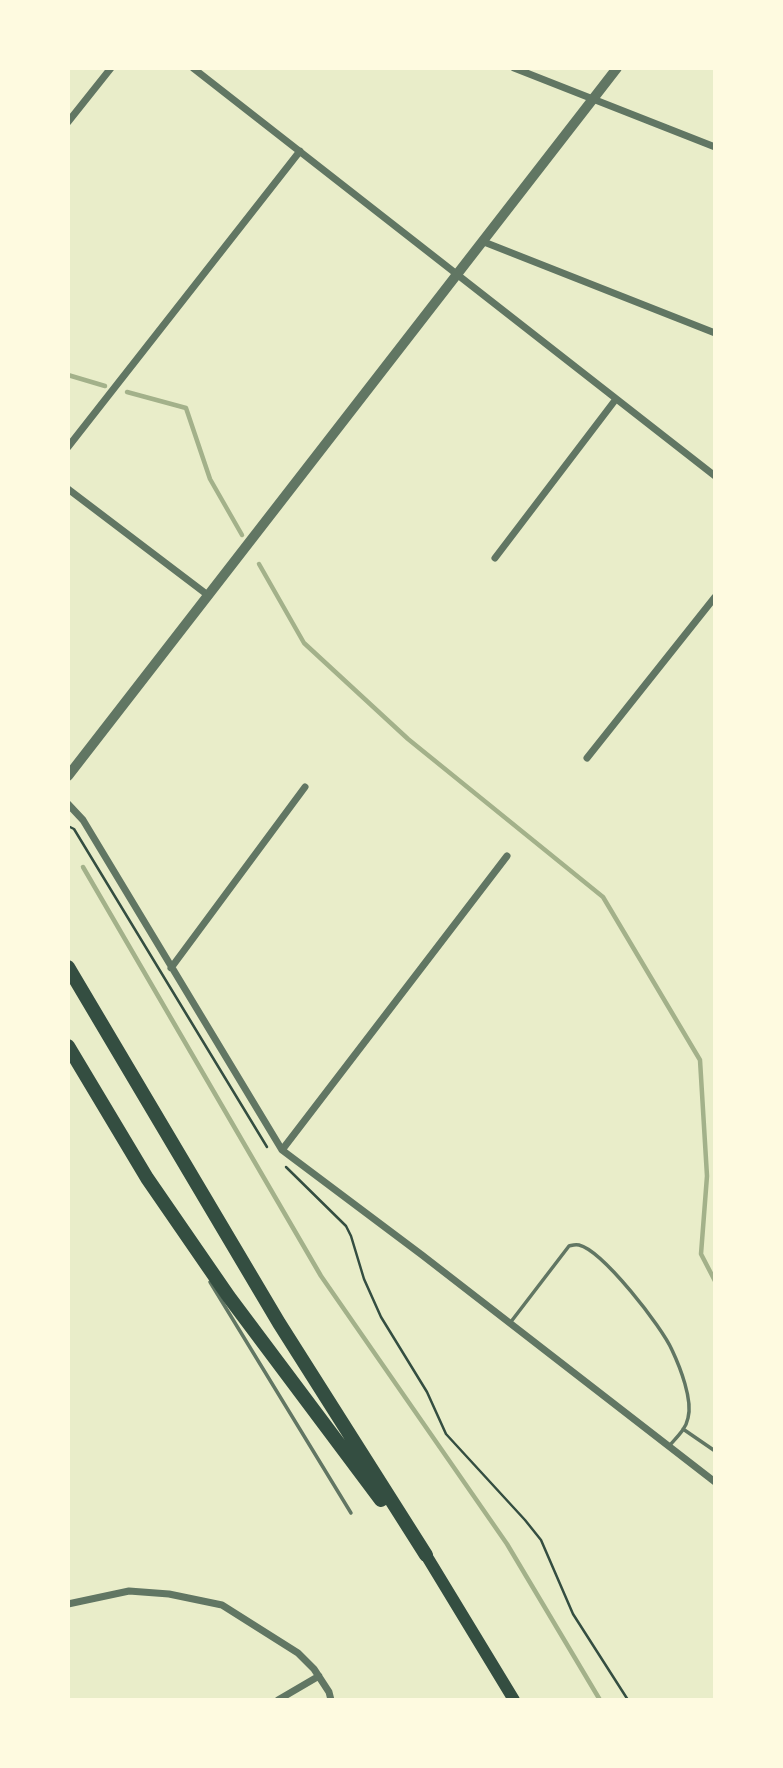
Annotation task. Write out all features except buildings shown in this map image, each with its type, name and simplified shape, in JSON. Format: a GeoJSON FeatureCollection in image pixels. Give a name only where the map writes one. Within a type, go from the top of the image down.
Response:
{"type":"FeatureCollection","features":[{"type":"Feature","properties":{"kind":"highway"},"geometry":{"type":"LineString","coordinates":[[68,967],[279,1323],[514,1700]]}},
{"type":"Feature","properties":{"kind":"highway"},"geometry":{"type":"LineString","coordinates":[[68,1046],[147,1178],[229,1297],[380,1499],[426,1555]]}},
{"type":"Feature","properties":{"kind":"street"},"geometry":{"type":"LineString","coordinates":[[68,122],[111,68]]}},
{"type":"Feature","properties":{"kind":"street"},"geometry":{"type":"LineString","coordinates":[[192,68],[715,476]]}},
{"type":"Feature","properties":{"kind":"street"},"geometry":{"type":"LineString","coordinates":[[514,68],[715,147]]}},
{"type":"Feature","properties":{"kind":"street"},"geometry":{"type":"LineString","coordinates":[[68,776],[617,68]]}},
{"type":"Feature","properties":{"kind":"street"},"geometry":{"type":"LineString","coordinates":[[68,447],[300,151]]}},
{"type":"Feature","properties":{"kind":"street"},"geometry":{"type":"LineString","coordinates":[[484,242],[715,333]]}},
{"type":"Feature","properties":{"kind":"street"},"geometry":{"type":"LineString","coordinates":[[495,558],[617,400]]}},
{"type":"Feature","properties":{"kind":"street"},"geometry":{"type":"LineString","coordinates":[[68,489],[209,596]]}},
{"type":"Feature","properties":{"kind":"street"},"geometry":{"type":"LineString","coordinates":[[587,758],[715,597]]}},
{"type":"Feature","properties":{"kind":"street"},"geometry":{"type":"LineString","coordinates":[[171,968],[305,787]]}},
{"type":"Feature","properties":{"kind":"street"},"geometry":{"type":"LineString","coordinates":[[68,804],[83,820],[282,1150],[715,1482]]}},
{"type":"Feature","properties":{"kind":"street"},"geometry":{"type":"LineString","coordinates":[[282,1150],[507,856]]}},
{"type":"Feature","properties":{"kind":"street"},"geometry":{"type":"LineString","coordinates":[[68,1604],[130,1591],[169,1594],[222,1605],[298,1653],[319,1676],[331,1700]]}},
{"type":"Feature","properties":{"kind":"street"},"geometry":{"type":"LineString","coordinates":[[278,1700],[319,1676]]}},
{"type":"Feature","properties":{"kind":"lane"},"geometry":{"type":"LineString","coordinates":[[147,1178],[204,1270]]}},
{"type":"Feature","properties":{"kind":"lane"},"geometry":{"type":"LineString","coordinates":[[510,1323],[569,1246],[576,1244],[585,1248],[620,1279],[653,1320],[671,1348],[684,1379],[688,1418],[669,1447]]}},
{"type":"Feature","properties":{"kind":"lane"},"geometry":{"type":"LineString","coordinates":[[211,1282],[351,1513]]}},
{"type":"Feature","properties":{"kind":"lane"},"geometry":{"type":"LineString","coordinates":[[683,1429],[715,1451]]}},
{"type":"Feature","properties":{"kind":"path"},"geometry":{"type":"LineString","coordinates":[[68,826],[74,830],[271,1151]]}},
{"type":"Feature","properties":{"kind":"path"},"geometry":{"type":"LineString","coordinates":[[279,1160],[346,1226],[352,1236],[364,1279],[382,1317],[427,1392],[446,1434],[541,1540],[573,1614],[628,1700]]}},
{"type":"Feature","properties":{"kind":"waterway"},"geometry":{"type":"LineString","coordinates":[[68,375],[105,386]]}},
{"type":"Feature","properties":{"kind":"waterway"},"geometry":{"type":"LineString","coordinates":[[127,392],[186,408],[210,479],[242,535]]}},
{"type":"Feature","properties":{"kind":"waterway"},"geometry":{"type":"LineString","coordinates":[[259,564],[304,643],[408,739],[603,897],[700,1060],[707,1176],[701,1254],[715,1281]]}},
{"type":"Feature","properties":{"kind":"waterway"},"geometry":{"type":"LineString","coordinates":[[83,867],[321,1276],[507,1544],[600,1700]]}}]}
